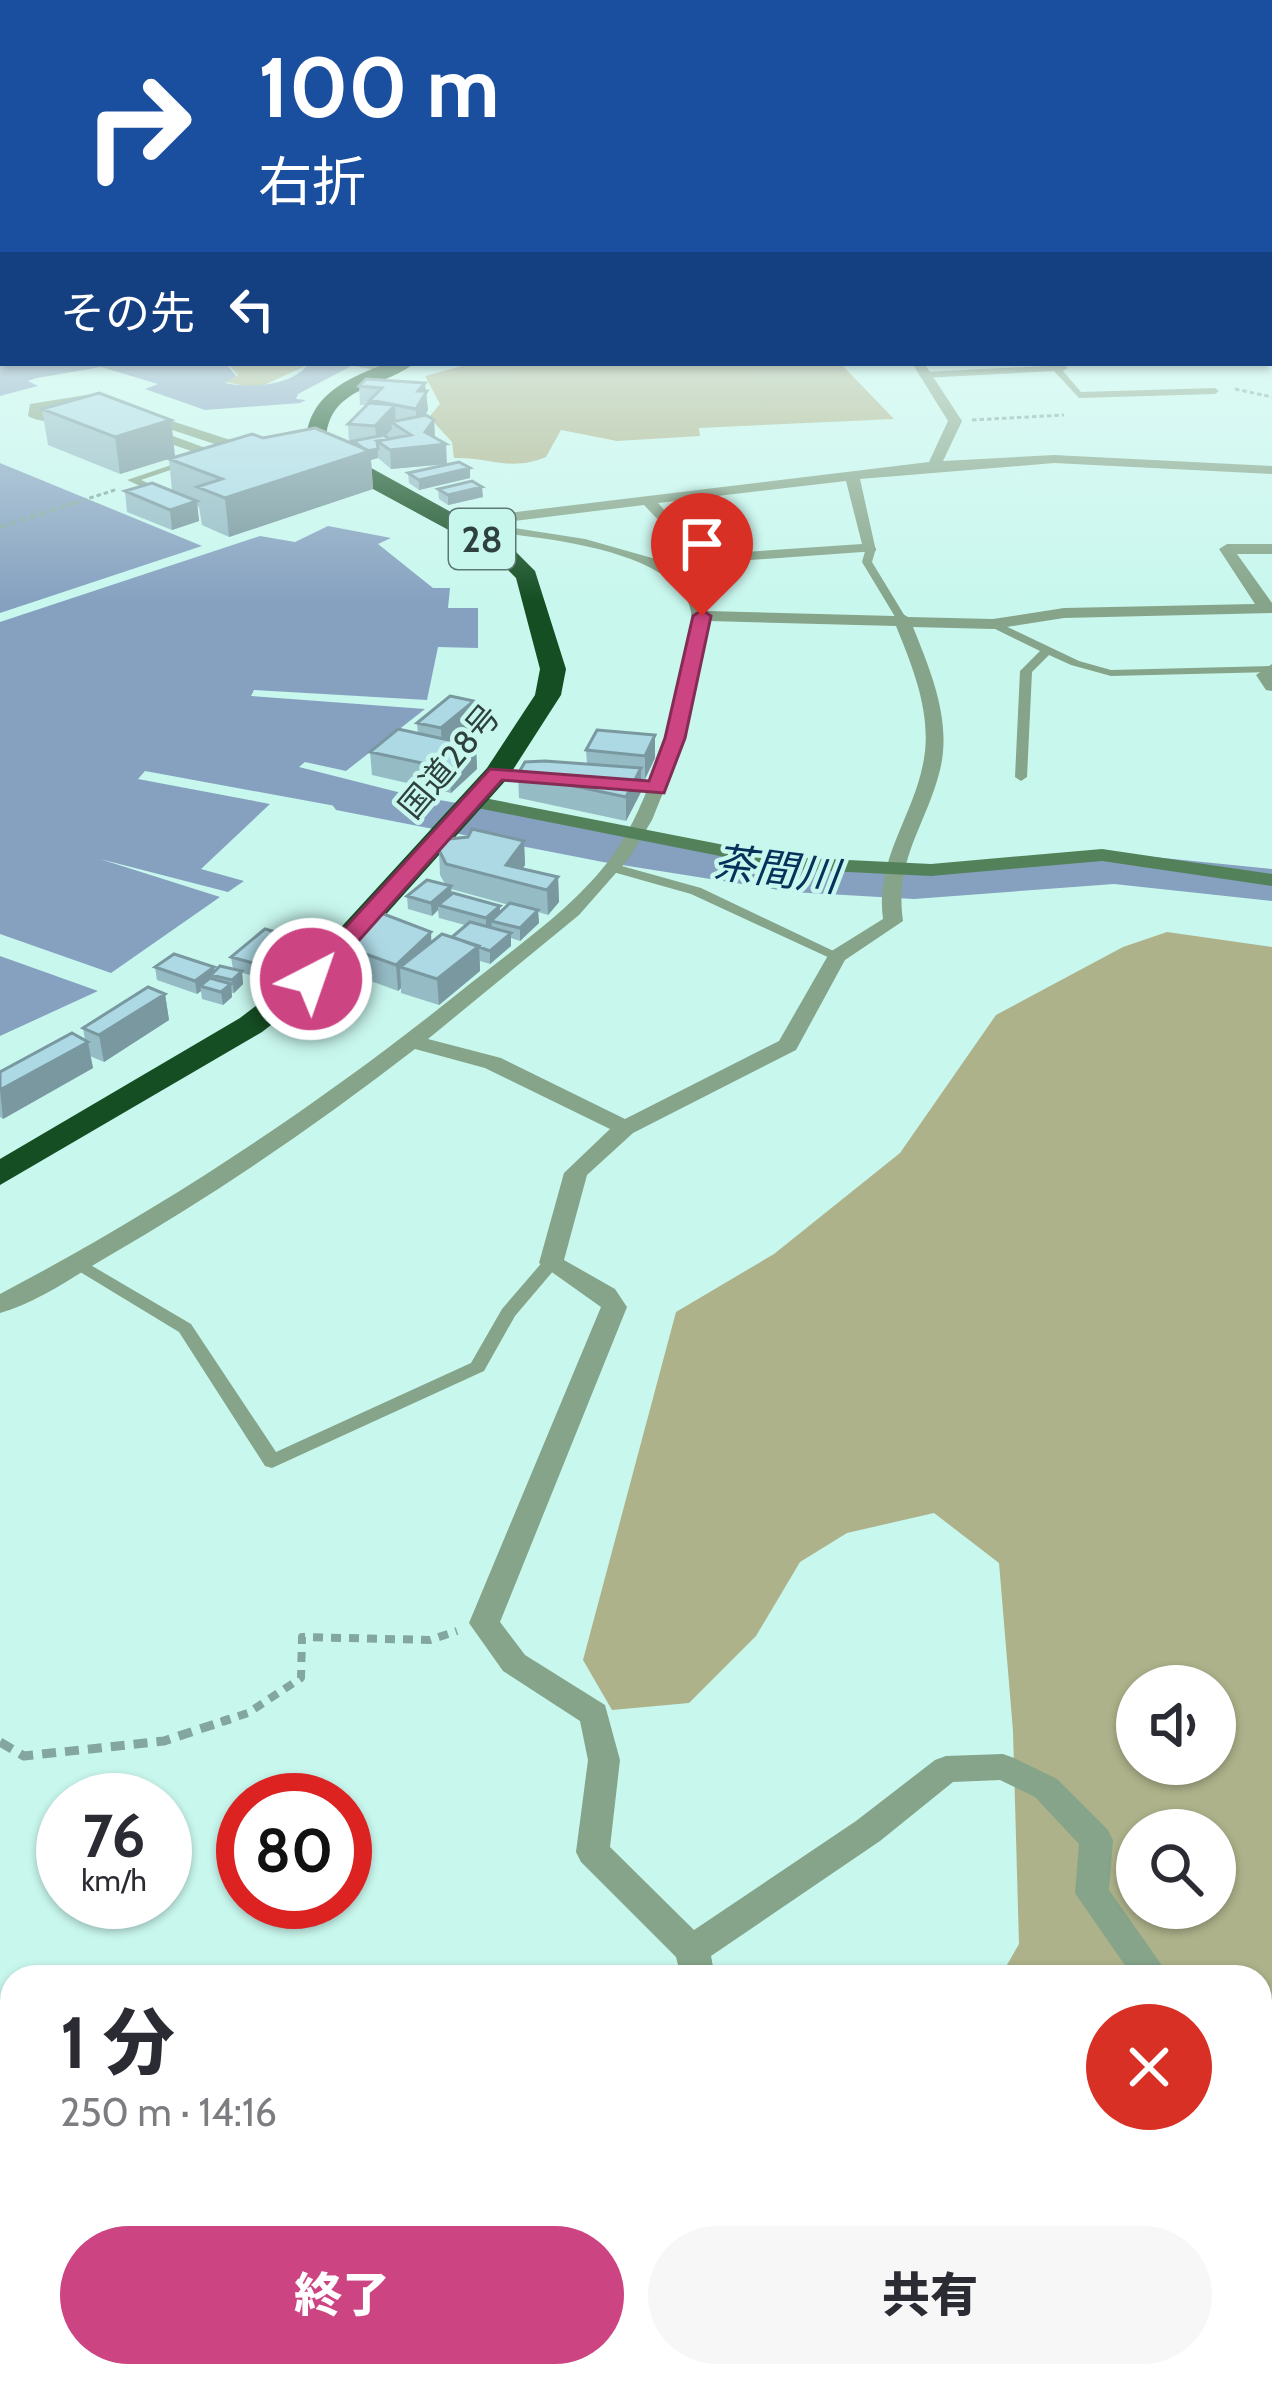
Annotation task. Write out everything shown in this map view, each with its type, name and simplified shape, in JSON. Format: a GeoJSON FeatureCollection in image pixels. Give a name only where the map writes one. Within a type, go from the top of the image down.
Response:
{"type":"FeatureCollection","features":[{"type":"Feature","properties":{"kind":"highway","name":"国道28号"},"geometry":{"type":"LineString","coordinates":[[0,1174],[250,1024],[311,979],[459,812],[508,774],[548,695],[554,669],[527,576],[499,548],[456,523],[310,451],[318,420],[329,402],[368,378]]}},
{"type":"Feature","properties":{"kind":"street"},"geometry":{"type":"LineString","coordinates":[[929,378],[955,421],[934,466]]}},
{"type":"Feature","properties":{"kind":"street"},"geometry":{"type":"LineString","coordinates":[[109,417],[56,419],[35,416],[35,407],[92,398],[257,460],[211,456],[128,424]]}},
{"type":"Feature","properties":{"kind":"street"},"geometry":{"type":"LineString","coordinates":[[456,523],[934,466],[1054,459],[1272,470]]}},
{"type":"Feature","properties":{"kind":"street"},"geometry":{"type":"LineString","coordinates":[[456,523],[649,562],[871,548],[852,476]]}},
{"type":"Feature","properties":{"kind":"street"},"geometry":{"type":"LineString","coordinates":[[647,500],[671,525],[680,561]]}},
{"type":"Feature","properties":{"kind":"street"},"geometry":{"type":"LineString","coordinates":[[1268,607],[1227,549],[1272,549]]}},
{"type":"Feature","properties":{"kind":"street"},"geometry":{"type":"LineString","coordinates":[[0,1305],[201,1194],[326,1110],[553,926],[624,851],[657,788],[675,738],[702,616],[695,596],[673,574],[649,562]]}},
{"type":"Feature","properties":{"kind":"street"},"geometry":{"type":"LineString","coordinates":[[702,616],[993,624],[1064,613],[1268,607]]}},
{"type":"Feature","properties":{"kind":"street"},"geometry":{"type":"LineString","coordinates":[[902,618],[916,655],[935,744],[926,787],[888,881],[893,921],[837,956],[788,1045],[625,1128],[576,1173],[550,1263],[606,1295],[614,1307],[484,1623],[514,1663],[593,1714],[604,1760],[593,1852],[695,1963],[946,1769],[1003,1766],[1046,1788],[1096,1840],[1092,1893],[1145,1965]]}},
{"type":"Feature","properties":{"kind":"street"},"geometry":{"type":"LineString","coordinates":[[1272,669],[1264,675],[1272,686]]}},
{"type":"Feature","properties":{"kind":"street"},"geometry":{"type":"LineString","coordinates":[[634,786],[657,788]]}},
{"type":"Feature","properties":{"kind":"street"},"geometry":{"type":"LineString","coordinates":[[459,812],[624,851],[786,862],[888,881],[1102,855],[1272,880]]}},
{"type":"Feature","properties":{"kind":"street"},"geometry":{"type":"LineString","coordinates":[[414,1042],[493,1063],[625,1128]]}},
{"type":"Feature","properties":{"kind":"lane"},"geometry":{"type":"LineString","coordinates":[[1069,378],[1079,394],[1215,391]]}},
{"type":"Feature","properties":{"kind":"lane"},"geometry":{"type":"LineString","coordinates":[[183,487],[161,493],[132,480],[211,456]]}},
{"type":"Feature","properties":{"kind":"lane"},"geometry":{"type":"LineString","coordinates":[[871,548],[867,562],[902,618]]}},
{"type":"Feature","properties":{"kind":"lane"},"geometry":{"type":"LineString","coordinates":[[993,624],[1111,673],[1272,669]]}},
{"type":"Feature","properties":{"kind":"lane"},"geometry":{"type":"LineString","coordinates":[[1021,777],[1026,671],[1047,650]]}},
{"type":"Feature","properties":{"kind":"lane"},"geometry":{"type":"LineString","coordinates":[[624,851],[696,891],[837,956]]}},
{"type":"Feature","properties":{"kind":"lane"},"geometry":{"type":"LineString","coordinates":[[76,1264],[185,1328],[272,1461],[478,1367],[508,1313],[550,1263]]}},
{"type":"Feature","properties":{"kind":"path"},"geometry":{"type":"LineString","coordinates":[[1215,391],[1235,389],[1272,397]]}},
{"type":"Feature","properties":{"kind":"path"},"geometry":{"type":"LineString","coordinates":[[955,421],[1064,415]]}},
{"type":"Feature","properties":{"kind":"path"},"geometry":{"type":"LineString","coordinates":[[0,527],[138,483]]}},
{"type":"Feature","properties":{"kind":"path"},"geometry":{"type":"LineString","coordinates":[[0,1742],[24,1756],[164,1741],[248,1713],[301,1678],[302,1637],[430,1640],[484,1623]]}},
{"type":"Feature","properties":{"kind":"green space"},"geometry":{"type":"Polygon","coordinates":[[[232,378],[278,378],[258,388],[225,382],[232,378]]]}},
{"type":"Feature","properties":{"kind":"green space"},"geometry":{"type":"Polygon","coordinates":[[[426,378],[855,378],[894,419],[699,428],[700,436],[617,441],[561,430],[546,457],[510,464],[454,458],[452,442],[429,417],[440,404],[426,378]]]}},
{"type":"Feature","properties":{"kind":"green space"},"geometry":{"type":"Polygon","coordinates":[[[1167,932],[1272,947],[1272,1965],[1007,1965],[1019,1944],[1013,1731],[999,1563],[934,1513],[847,1533],[800,1562],[756,1636],[689,1703],[612,1710],[583,1660],[676,1312],[774,1254],[900,1153],[996,1015],[1123,947],[1167,932]]]}},
{"type":"Feature","properties":{"kind":"water"},"geometry":{"type":"Polygon","coordinates":[[[0,378],[36,378],[28,381],[38,386],[0,396],[0,378]]]}},
{"type":"Feature","properties":{"kind":"water"},"geometry":{"type":"Polygon","coordinates":[[[139,378],[232,378],[225,383],[246,385],[328,378],[298,394],[296,399],[306,400],[300,403],[205,410],[145,389],[158,384],[139,378]]]}},
{"type":"Feature","properties":{"kind":"water"},"geometry":{"type":"Polygon","coordinates":[[[0,463],[202,546],[0,613],[0,463]]]}},
{"type":"Feature","properties":{"kind":"water"},"geometry":{"type":"Polygon","coordinates":[[[328,526],[391,538],[378,544],[433,588],[450,588],[448,608],[478,608],[478,648],[438,647],[427,700],[254,690],[251,696],[425,709],[346,771],[305,762],[299,767],[445,804],[428,823],[145,771],[138,779],[270,804],[201,869],[244,881],[228,892],[100,859],[220,897],[111,973],[0,934],[0,622],[260,536],[295,542],[328,526]]]}},
{"type":"Feature","properties":{"kind":"water"},"geometry":{"type":"Polygon","coordinates":[[[0,956],[98,991],[0,1036],[0,956]]]}},
{"type":"Feature","properties":{"kind":"building"},"geometry":{"type":"Polygon","coordinates":[[[366,379],[425,383],[418,391],[427,391],[416,409],[370,400],[382,388],[359,386],[366,379]]]}},
{"type":"Feature","properties":{"kind":"building"},"geometry":{"type":"Polygon","coordinates":[[[99,393],[171,420],[115,437],[42,409],[99,393]]]}},
{"type":"Feature","properties":{"kind":"building"},"geometry":{"type":"Polygon","coordinates":[[[369,403],[395,405],[375,426],[348,424],[369,403]]]}},
{"type":"Feature","properties":{"kind":"building"},"geometry":{"type":"Polygon","coordinates":[[[426,415],[434,420],[425,432],[446,444],[390,450],[377,441],[411,435],[391,422],[426,415]]]}},
{"type":"Feature","properties":{"kind":"building"},"geometry":{"type":"Polygon","coordinates":[[[315,428],[370,451],[225,498],[197,487],[222,479],[169,459],[252,434],[263,438],[315,428]]]}},
{"type":"Feature","properties":{"kind":"building"},"geometry":{"type":"Polygon","coordinates":[[[384,435],[389,439],[377,441],[378,449],[367,451],[353,441],[384,435]]]}},
{"type":"Feature","properties":{"kind":"building"},"geometry":{"type":"Polygon","coordinates":[[[459,462],[470,468],[419,480],[408,473],[459,462]]]}},
{"type":"Feature","properties":{"kind":"building"},"geometry":{"type":"Polygon","coordinates":[[[472,481],[482,487],[448,495],[438,489],[472,481]]]}},
{"type":"Feature","properties":{"kind":"building"},"geometry":{"type":"Polygon","coordinates":[[[152,483],[197,501],[170,510],[125,491],[152,483]]]}},
{"type":"Feature","properties":{"kind":"building"},"geometry":{"type":"Polygon","coordinates":[[[450,696],[474,701],[441,728],[417,723],[450,696]]]}},
{"type":"Feature","properties":{"kind":"building"},"geometry":{"type":"Polygon","coordinates":[[[398,729],[476,746],[450,769],[370,752],[398,729]]]}},
{"type":"Feature","properties":{"kind":"building"},"geometry":{"type":"Polygon","coordinates":[[[597,730],[655,735],[645,756],[586,750],[597,730]]]}},
{"type":"Feature","properties":{"kind":"building"},"geometry":{"type":"Polygon","coordinates":[[[525,762],[641,768],[626,797],[518,774],[525,762]]]}},
{"type":"Feature","properties":{"kind":"building"},"geometry":{"type":"Polygon","coordinates":[[[472,829],[524,841],[506,865],[558,877],[547,890],[446,864],[439,850],[449,839],[468,837],[472,829]]]}},
{"type":"Feature","properties":{"kind":"building"},"geometry":{"type":"Polygon","coordinates":[[[427,880],[451,886],[431,903],[407,896],[427,880]]]}},
{"type":"Feature","properties":{"kind":"building"},"geometry":{"type":"Polygon","coordinates":[[[453,893],[500,906],[486,918],[438,905],[453,893]]]}},
{"type":"Feature","properties":{"kind":"building"},"geometry":{"type":"Polygon","coordinates":[[[510,903],[538,910],[520,928],[491,921],[510,903]]]}},
{"type":"Feature","properties":{"kind":"building"},"geometry":{"type":"Polygon","coordinates":[[[381,913],[431,932],[396,965],[338,944],[381,913]]]}},
{"type":"Feature","properties":{"kind":"building"},"geometry":{"type":"Polygon","coordinates":[[[470,922],[511,933],[490,951],[452,937],[470,922]]]}},
{"type":"Feature","properties":{"kind":"building"},"geometry":{"type":"Polygon","coordinates":[[[265,929],[286,935],[253,963],[231,957],[265,929]]]}},
{"type":"Feature","properties":{"kind":"building"},"geometry":{"type":"Polygon","coordinates":[[[442,934],[479,946],[437,979],[400,967],[442,934]]]}},
{"type":"Feature","properties":{"kind":"building"},"geometry":{"type":"Polygon","coordinates":[[[174,954],[214,967],[195,981],[155,967],[174,954]]]}},
{"type":"Feature","properties":{"kind":"building"},"geometry":{"type":"Polygon","coordinates":[[[220,966],[242,971],[232,980],[211,975],[220,966]]]}},
{"type":"Feature","properties":{"kind":"building"},"geometry":{"type":"Polygon","coordinates":[[[210,978],[231,984],[221,992],[200,986],[210,978]]]}},
{"type":"Feature","properties":{"kind":"building"},"geometry":{"type":"Polygon","coordinates":[[[148,987],[165,994],[99,1035],[83,1028],[148,987]]]}},
{"type":"Feature","properties":{"kind":"building"},"geometry":{"type":"Polygon","coordinates":[[[72,1033],[88,1042],[0,1090],[0,1072],[72,1033]]]}},
{"type":"Feature","properties":{"kind":"waterway","name":"茶間川"},"geometry":{"type":"LineString","coordinates":[[353,800],[666,858],[855,882],[914,883],[1114,869],[1272,885]]}},
{"type":"Feature","properties":{"kind":"route"},"geometry":{"type":"LineString","coordinates":[[311,979],[497,773],[657,788],[675,738],[702,616]]}}]}
